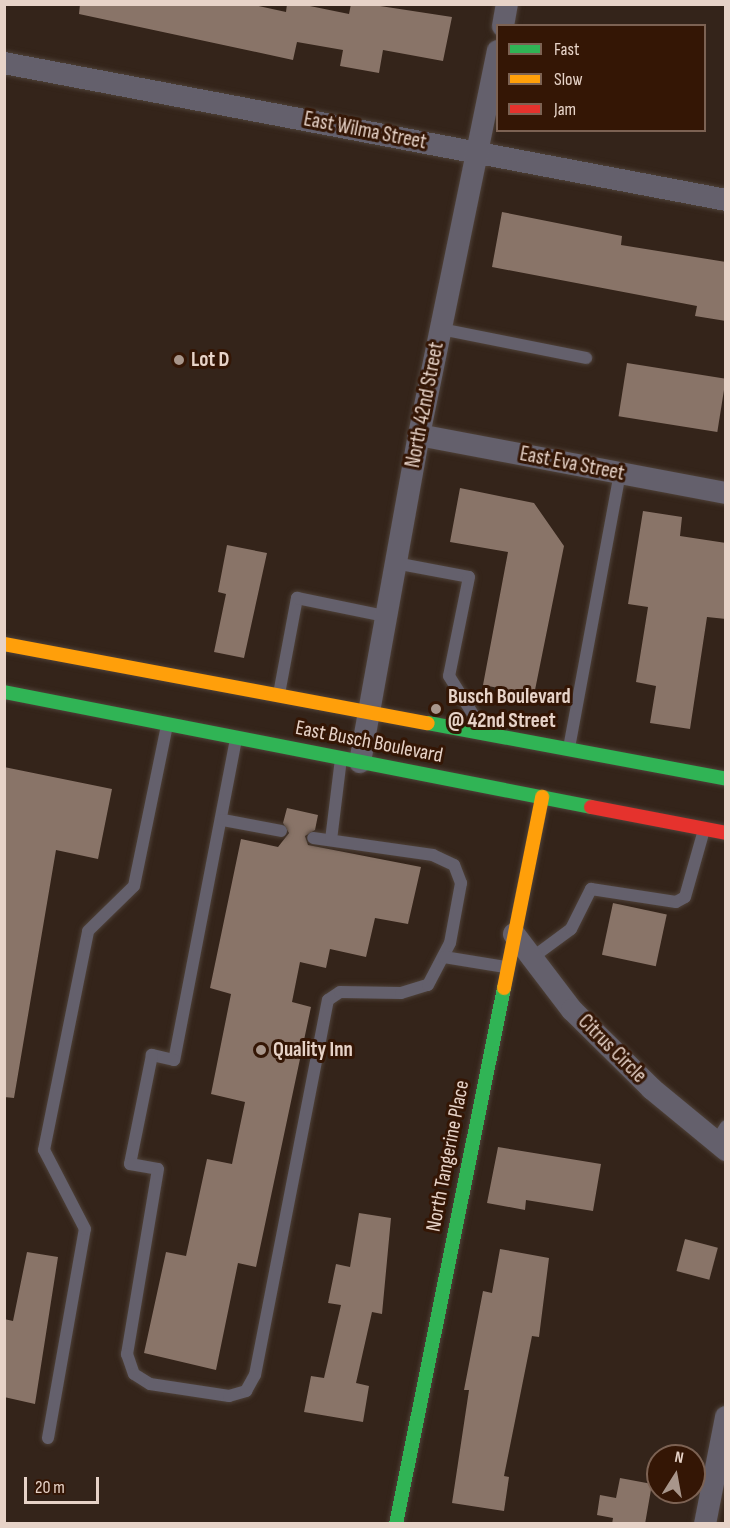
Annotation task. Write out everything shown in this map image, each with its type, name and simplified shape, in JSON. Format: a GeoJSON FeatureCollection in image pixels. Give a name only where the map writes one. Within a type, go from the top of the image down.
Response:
{"type":"FeatureCollection","features":[{"type":"Feature","properties":{"kind":"main road","name":"East Busch Boulevard"},"geometry":{"type":"LineString","coordinates":[[4,644],[569,747],[726,779]]}},
{"type":"Feature","properties":{"kind":"main road","name":"East Busch Boulevard"},"geometry":{"type":"LineString","coordinates":[[4,692],[726,833]]}},
{"type":"Feature","properties":{"kind":"main road","name":"North Tangerine Place"},"geometry":{"type":"LineString","coordinates":[[396,1524],[542,797]]}},
{"type":"Feature","properties":{"kind":"street"},"geometry":{"type":"LineString","coordinates":[[502,24],[507,4]]}},
{"type":"Feature","properties":{"kind":"street","name":"North 42nd Street"},"geometry":{"type":"LineString","coordinates":[[351,760],[368,711],[419,435],[496,61]]}},
{"type":"Feature","properties":{"kind":"street","name":"East Wilma Street"},"geometry":{"type":"LineString","coordinates":[[4,63],[726,201]]}},
{"type":"Feature","properties":{"kind":"street","name":"East Eva Street"},"geometry":{"type":"LineString","coordinates":[[419,435],[726,493]]}},
{"type":"Feature","properties":{"kind":"street","name":"Citrus Circle"},"geometry":{"type":"LineString","coordinates":[[514,934],[530,960],[652,1089],[722,1140]]}},
{"type":"Feature","properties":{"kind":"street"},"geometry":{"type":"LineString","coordinates":[[705,1524],[720,1476],[726,1417]]}},
{"type":"Feature","properties":{"kind":"lane"},"geometry":{"type":"LineString","coordinates":[[441,329],[586,358]]}},
{"type":"Feature","properties":{"kind":"lane"},"geometry":{"type":"LineString","coordinates":[[569,747],[620,473]]}},
{"type":"Feature","properties":{"kind":"lane"},"geometry":{"type":"LineString","coordinates":[[395,563],[469,577],[449,676],[483,732]]}},
{"type":"Feature","properties":{"kind":"lane"},"geometry":{"type":"LineString","coordinates":[[279,695],[297,598],[385,615]]}},
{"type":"Feature","properties":{"kind":"lane"},"geometry":{"type":"LineString","coordinates":[[48,1438],[85,1230],[44,1150],[88,931],[134,886],[167,724]]}},
{"type":"Feature","properties":{"kind":"lane"},"geometry":{"type":"LineString","coordinates":[[236,737],[223,820],[174,1060],[152,1055],[130,1164],[158,1169],[127,1354],[134,1374],[150,1384],[229,1396],[246,1391],[255,1376],[328,1000],[340,992],[401,993],[428,985],[444,957],[461,883],[454,865],[434,855],[313,837]]}},
{"type":"Feature","properties":{"kind":"lane"},"geometry":{"type":"LineString","coordinates":[[331,840],[351,760]]}},
{"type":"Feature","properties":{"kind":"lane"},"geometry":{"type":"LineString","coordinates":[[223,820],[281,831]]}},
{"type":"Feature","properties":{"kind":"lane"},"geometry":{"type":"LineString","coordinates":[[530,960],[571,929],[591,890],[676,902],[685,897],[705,829]]}},
{"type":"Feature","properties":{"kind":"lane"},"geometry":{"type":"LineString","coordinates":[[444,957],[507,968]]}},
{"type":"Feature","properties":{"kind":"building"},"geometry":{"type":"Polygon","coordinates":[[[80,4],[249,4],[286,12],[287,4],[300,4],[349,14],[351,4],[367,4],[452,17],[443,61],[383,50],[379,73],[340,66],[343,50],[297,42],[293,60],[79,14],[80,4]]]}},
{"type":"Feature","properties":{"kind":"building"},"geometry":{"type":"Polygon","coordinates":[[[502,212],[622,236],[621,245],[726,262],[726,321],[695,316],[697,306],[492,267],[502,212]]]}},
{"type":"Feature","properties":{"kind":"building"},"geometry":{"type":"Polygon","coordinates":[[[627,363],[726,379],[717,432],[619,416],[627,363]]]}},
{"type":"Feature","properties":{"kind":"building"},"geometry":{"type":"Polygon","coordinates":[[[460,488],[534,503],[564,546],[534,695],[483,685],[508,552],[450,542],[460,488]]]}},
{"type":"Feature","properties":{"kind":"building"},"geometry":{"type":"Polygon","coordinates":[[[643,511],[682,517],[680,536],[726,543],[726,619],[707,617],[690,729],[650,723],[656,686],[636,682],[648,607],[628,604],[643,511]]]}},
{"type":"Feature","properties":{"kind":"building"},"geometry":{"type":"Polygon","coordinates":[[[227,545],[267,553],[244,658],[214,652],[226,594],[218,592],[227,545]]]}},
{"type":"Feature","properties":{"kind":"building"},"geometry":{"type":"Polygon","coordinates":[[[4,767],[112,789],[98,859],[56,850],[14,1098],[4,1097],[4,767]]]}},
{"type":"Feature","properties":{"kind":"building","name":"Quality Inn"},"geometry":{"type":"Polygon","coordinates":[[[287,808],[318,815],[315,830],[305,836],[308,845],[421,867],[408,924],[375,918],[366,957],[330,949],[326,968],[300,962],[292,1002],[311,1007],[256,1267],[238,1263],[216,1370],[144,1353],[166,1252],[186,1256],[207,1159],[232,1164],[245,1102],[211,1094],[231,994],[210,988],[241,839],[278,847],[289,833],[283,823],[287,808]]]}},
{"type":"Feature","properties":{"kind":"building"},"geometry":{"type":"Polygon","coordinates":[[[613,903],[667,914],[656,966],[602,955],[613,903]]]}},
{"type":"Feature","properties":{"kind":"building"},"geometry":{"type":"Polygon","coordinates":[[[498,1147],[601,1164],[593,1211],[526,1200],[525,1210],[487,1203],[498,1147]]]}},
{"type":"Feature","properties":{"kind":"building"},"geometry":{"type":"Polygon","coordinates":[[[359,1213],[391,1218],[382,1314],[372,1312],[356,1383],[369,1386],[363,1422],[304,1412],[311,1376],[324,1378],[341,1305],[328,1303],[336,1264],[350,1267],[359,1213]]]}},
{"type":"Feature","properties":{"kind":"building"},"geometry":{"type":"Polygon","coordinates":[[[685,1239],[718,1248],[709,1280],[676,1271],[685,1239]]]}},
{"type":"Feature","properties":{"kind":"building"},"geometry":{"type":"Polygon","coordinates":[[[500,1249],[549,1258],[539,1337],[532,1336],[504,1476],[509,1477],[504,1511],[452,1503],[469,1390],[464,1390],[483,1291],[492,1293],[500,1249]]]}},
{"type":"Feature","properties":{"kind":"building"},"geometry":{"type":"Polygon","coordinates":[[[27,1252],[58,1257],[35,1404],[4,1397],[4,1319],[13,1321],[27,1252]]]}},
{"type":"Feature","properties":{"kind":"building"},"geometry":{"type":"Polygon","coordinates":[[[620,1478],[646,1483],[646,1504],[648,1504],[645,1524],[612,1524],[613,1518],[597,1515],[600,1495],[616,1498],[620,1478]]]}},
{"type":"Feature","properties":{"kind":"traffic: fast"},"geometry":{"type":"LineString","coordinates":[[4,692],[591,807]]}},
{"type":"Feature","properties":{"kind":"traffic: fast"},"geometry":{"type":"LineString","coordinates":[[428,723],[726,779]]}},
{"type":"Feature","properties":{"kind":"traffic: fast"},"geometry":{"type":"LineString","coordinates":[[396,1524],[504,988]]}},
{"type":"Feature","properties":{"kind":"traffic: slow"},"geometry":{"type":"LineString","coordinates":[[4,644],[428,723]]}},
{"type":"Feature","properties":{"kind":"traffic: slow"},"geometry":{"type":"LineString","coordinates":[[504,988],[542,797]]}},
{"type":"Feature","properties":{"kind":"traffic: jam"},"geometry":{"type":"LineString","coordinates":[[591,807],[726,833]]}},
{"type":"Feature","properties":{"kind":"place","name":"Lot D"},"geometry":{"type":"Point","coordinates":[179,360]}},
{"type":"Feature","properties":{"kind":"place","name":"Busch Boulevard @ 42nd Street"},"geometry":{"type":"Point","coordinates":[436,709]}},
{"type":"Feature","properties":{"kind":"place","name":"Quality Inn"},"geometry":{"type":"Point","coordinates":[261,1050]}}]}
